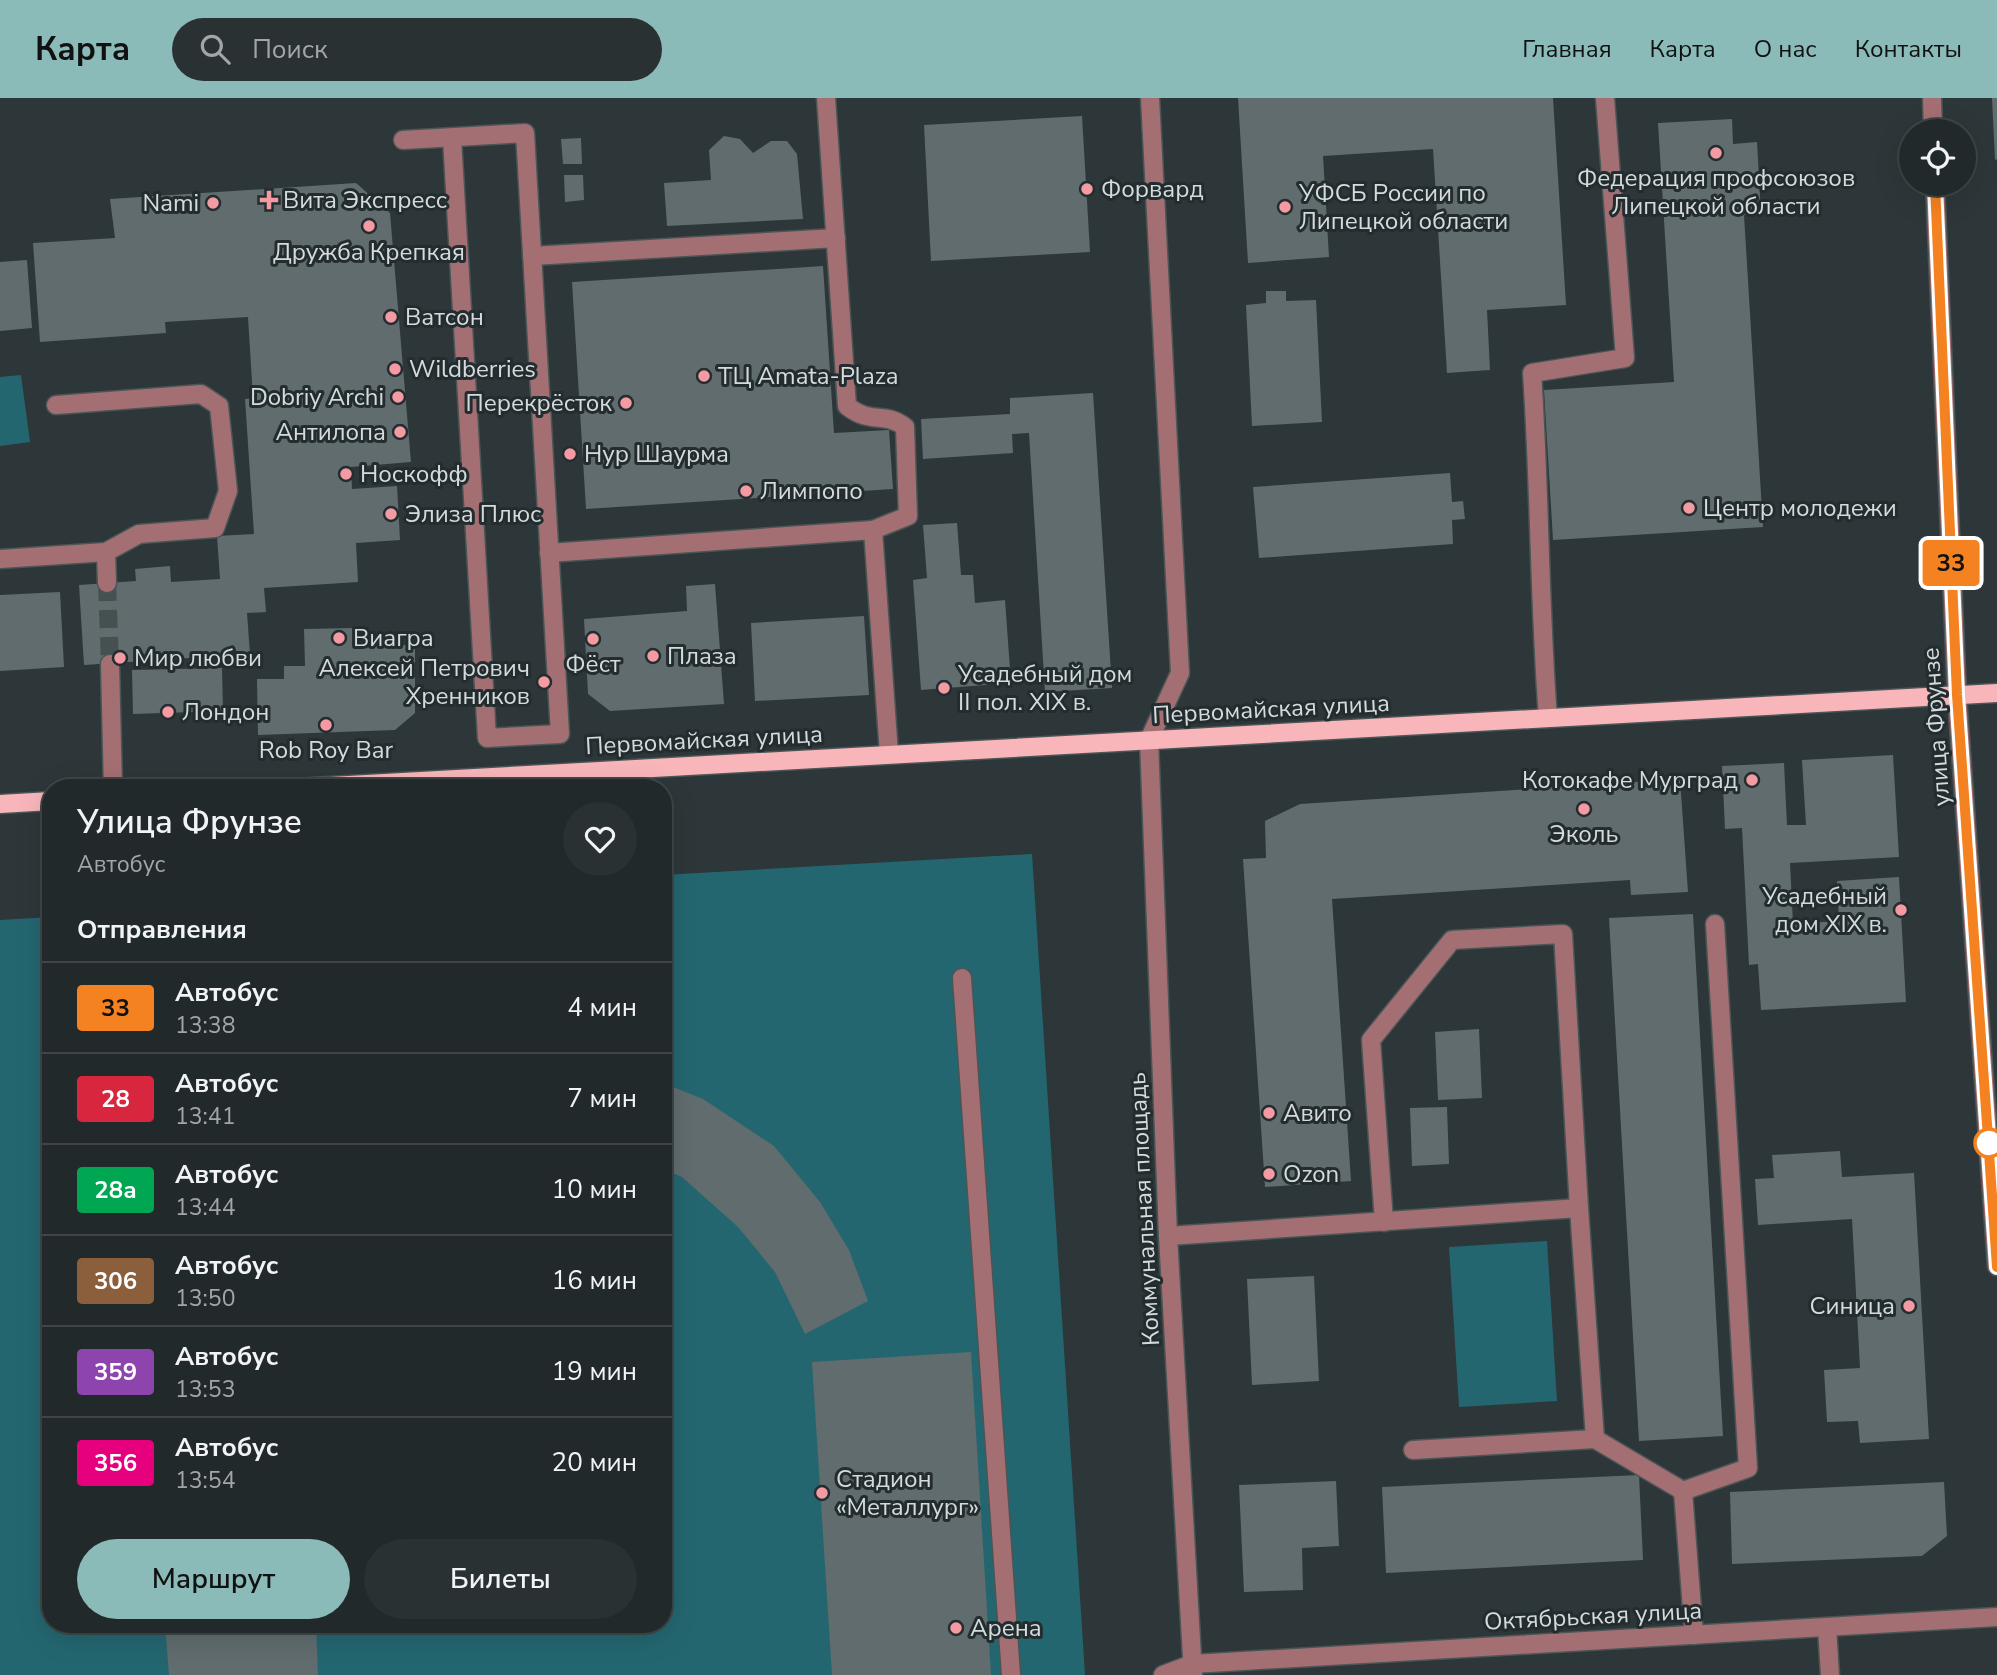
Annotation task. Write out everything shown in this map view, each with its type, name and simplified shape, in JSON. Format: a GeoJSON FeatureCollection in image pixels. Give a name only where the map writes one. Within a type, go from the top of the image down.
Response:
{"type":"FeatureCollection","features":[{"type":"Feature","properties":{"kind":"main road","name":"Первомайская улица"},"geometry":{"type":"LineString","coordinates":[[452,779],[1997,693]]}},
{"type":"Feature","properties":{"kind":"main road"},"geometry":{"type":"LineString","coordinates":[[0,804],[42,802]]}},
{"type":"Feature","properties":{"kind":"street"},"geometry":{"type":"LineString","coordinates":[[550,553],[873,530],[908,516],[905,426],[892,417],[863,419],[847,406],[826,98]]}},
{"type":"Feature","properties":{"kind":"street"},"geometry":{"type":"LineString","coordinates":[[1149,740],[1180,673],[1150,98]]}},
{"type":"Feature","properties":{"kind":"street"},"geometry":{"type":"LineString","coordinates":[[1548,718],[1542,650],[1540,487],[1532,373],[1625,358],[1605,98]]}},
{"type":"Feature","properties":{"kind":"street"},"geometry":{"type":"LineString","coordinates":[[1932,98],[1933,119]]}},
{"type":"Feature","properties":{"kind":"street"},"geometry":{"type":"LineString","coordinates":[[402,140],[525,133],[560,734],[487,738],[452,138]]}},
{"type":"Feature","properties":{"kind":"street","name":"улица Фрунзе"},"geometry":{"type":"LineString","coordinates":[[1936,196],[1957,695],[1993,1138],[1997,1266]]}},
{"type":"Feature","properties":{"kind":"street"},"geometry":{"type":"LineString","coordinates":[[532,256],[836,238]]}},
{"type":"Feature","properties":{"kind":"street"},"geometry":{"type":"LineString","coordinates":[[0,559],[106,552],[139,534],[215,528],[228,491],[219,406],[201,394],[56,405]]}},
{"type":"Feature","properties":{"kind":"street"},"geometry":{"type":"LineString","coordinates":[[873,530],[889,754]]}},
{"type":"Feature","properties":{"kind":"street"},"geometry":{"type":"LineString","coordinates":[[106,552],[107,583]]}},
{"type":"Feature","properties":{"kind":"street"},"geometry":{"type":"LineString","coordinates":[[110,664],[113,779]]}},
{"type":"Feature","properties":{"kind":"street","name":"Коммунальная площадь"},"geometry":{"type":"LineString","coordinates":[[1149,740],[1168,1236],[1192,1670]]}},
{"type":"Feature","properties":{"kind":"street"},"geometry":{"type":"LineString","coordinates":[[1413,1450],[1595,1440],[1684,1491],[1748,1468],[1715,924]]}},
{"type":"Feature","properties":{"kind":"street"},"geometry":{"type":"LineString","coordinates":[[1384,1222],[1371,1040],[1452,940],[1563,934],[1595,1440]]}},
{"type":"Feature","properties":{"kind":"street"},"geometry":{"type":"LineString","coordinates":[[962,978],[1011,1675]]}},
{"type":"Feature","properties":{"kind":"street"},"geometry":{"type":"LineString","coordinates":[[1168,1236],[1579,1209]]}},
{"type":"Feature","properties":{"kind":"street"},"geometry":{"type":"LineString","coordinates":[[1684,1491],[1694,1634]]}},
{"type":"Feature","properties":{"kind":"street","name":"Октябрьская улица"},"geometry":{"type":"LineString","coordinates":[[1163,1675],[1192,1670],[1694,1634],[1997,1616]]}},
{"type":"Feature","properties":{"kind":"street"},"geometry":{"type":"LineString","coordinates":[[1827,1627],[1829,1675]]}},
{"type":"Feature","properties":{"kind":"shaded area"},"geometry":{"type":"Polygon","coordinates":[[[21,375],[30,442],[0,446],[0,377],[21,375]]]}},
{"type":"Feature","properties":{"kind":"shaded area"},"geometry":{"type":"Polygon","coordinates":[[[1032,854],[1085,1675],[0,1675],[0,920],[42,918],[42,1633],[672,1633],[672,874],[1032,854]]]}},
{"type":"Feature","properties":{"kind":"shaded area"},"geometry":{"type":"Polygon","coordinates":[[[1547,1241],[1557,1401],[1459,1407],[1449,1247],[1547,1241]]]}},
{"type":"Feature","properties":{"kind":"building","name":"УФСБ России по Липецкой области"},"geometry":{"type":"Polygon","coordinates":[[[1238,98],[1553,98],[1566,305],[1487,310],[1490,370],[1447,373],[1433,149],[1323,156],[1329,257],[1248,263],[1238,98]]]}},
{"type":"Feature","properties":{"kind":"building"},"geometry":{"type":"Polygon","coordinates":[[[1992,98],[1997,98],[1995,160],[1992,98]]]}},
{"type":"Feature","properties":{"kind":"building"},"geometry":{"type":"Polygon","coordinates":[[[1082,116],[1090,252],[931,261],[924,125],[1082,116]]]}},
{"type":"Feature","properties":{"kind":"building"},"geometry":{"type":"Polygon","coordinates":[[[1732,119],[1733,144],[1757,142],[1761,214],[1744,215],[1763,527],[1553,540],[1544,390],[1674,382],[1658,123],[1732,119]]]}},
{"type":"Feature","properties":{"kind":"building"},"geometry":{"type":"Polygon","coordinates":[[[724,136],[740,139],[753,153],[771,141],[787,141],[797,154],[803,219],[667,226],[664,183],[711,180],[709,150],[724,136]]]}},
{"type":"Feature","properties":{"kind":"building"},"geometry":{"type":"Polygon","coordinates":[[[581,138],[582,164],[563,164],[561,139],[581,138]]]}},
{"type":"Feature","properties":{"kind":"building"},"geometry":{"type":"Polygon","coordinates":[[[564,175],[583,175],[584,200],[565,202],[564,175]]]}},
{"type":"Feature","properties":{"kind":"building"},"geometry":{"type":"Polygon","coordinates":[[[356,183],[390,213],[411,462],[351,467],[352,489],[397,486],[400,540],[356,543],[358,582],[264,588],[266,612],[247,613],[250,654],[84,665],[79,585],[136,581],[135,569],[170,566],[171,582],[220,579],[217,536],[254,534],[245,399],[253,398],[248,317],[165,322],[166,333],[40,342],[33,243],[115,238],[110,199],[356,183]]]}},
{"type":"Feature","properties":{"kind":"building"},"geometry":{"type":"Polygon","coordinates":[[[27,260],[32,328],[0,331],[0,262],[27,260]]]}},
{"type":"Feature","properties":{"kind":"building","name":"ТЦ Amata-Plaza"},"geometry":{"type":"Polygon","coordinates":[[[823,266],[834,433],[889,430],[893,489],[586,509],[572,282],[823,266]]]}},
{"type":"Feature","properties":{"kind":"building"},"geometry":{"type":"Polygon","coordinates":[[[1266,291],[1286,291],[1286,301],[1316,300],[1322,422],[1252,426],[1246,305],[1266,303],[1266,291]]]}},
{"type":"Feature","properties":{"kind":"building"},"geometry":{"type":"Polygon","coordinates":[[[1093,393],[1112,688],[1045,692],[1029,433],[1012,434],[1013,453],[923,459],[921,419],[1010,414],[1010,398],[1093,393]]]}},
{"type":"Feature","properties":{"kind":"building"},"geometry":{"type":"Polygon","coordinates":[[[1450,473],[1452,502],[1463,501],[1465,519],[1452,520],[1453,544],[1259,558],[1253,487],[1450,473]]]}},
{"type":"Feature","properties":{"kind":"building"},"geometry":{"type":"Polygon","coordinates":[[[957,523],[961,575],[973,575],[975,603],[1005,600],[1011,683],[921,690],[913,580],[927,578],[923,525],[957,523]]]}},
{"type":"Feature","properties":{"kind":"building","name":"Плаза"},"geometry":{"type":"Polygon","coordinates":[[[715,584],[724,704],[610,711],[588,694],[584,619],[687,611],[686,586],[715,584]]]}},
{"type":"Feature","properties":{"kind":"building"},"geometry":{"type":"Polygon","coordinates":[[[60,592],[64,667],[0,671],[0,595],[60,592]]]}},
{"type":"Feature","properties":{"kind":"building"},"geometry":{"type":"Polygon","coordinates":[[[864,616],[869,695],[755,701],[751,623],[864,616]]]}},
{"type":"Feature","properties":{"kind":"building"},"geometry":{"type":"Polygon","coordinates":[[[353,628],[353,646],[415,645],[415,713],[395,730],[258,735],[257,679],[284,679],[284,666],[305,666],[304,629],[353,628]]]}},
{"type":"Feature","properties":{"kind":"building"},"geometry":{"type":"Polygon","coordinates":[[[222,668],[223,711],[133,714],[132,670],[222,668]]]}},
{"type":"Feature","properties":{"kind":"building"},"geometry":{"type":"Polygon","coordinates":[[[1893,755],[1899,857],[1790,863],[1793,924],[1839,921],[1837,881],[1899,877],[1906,1002],[1761,1010],[1758,964],[1749,965],[1742,828],[1725,829],[1722,766],[1784,763],[1787,825],[1806,825],[1802,760],[1893,755]]]}},
{"type":"Feature","properties":{"kind":"building"},"geometry":{"type":"Polygon","coordinates":[[[1680,779],[1688,892],[1631,895],[1630,880],[1332,899],[1351,1181],[1265,1187],[1243,859],[1266,858],[1265,821],[1300,804],[1680,779]]]}},
{"type":"Feature","properties":{"kind":"building"},"geometry":{"type":"Polygon","coordinates":[[[1693,914],[1723,1436],[1639,1441],[1609,918],[1693,914]]]}},
{"type":"Feature","properties":{"kind":"building"},"geometry":{"type":"Polygon","coordinates":[[[1479,1029],[1482,1098],[1438,1100],[1435,1032],[1479,1029]]]}},
{"type":"Feature","properties":{"kind":"building"},"geometry":{"type":"Polygon","coordinates":[[[672,1087],[703,1099],[774,1146],[820,1202],[849,1250],[868,1301],[805,1334],[775,1272],[738,1227],[682,1177],[672,1173],[672,1087]]]}},
{"type":"Feature","properties":{"kind":"building"},"geometry":{"type":"Polygon","coordinates":[[[1447,1107],[1449,1164],[1412,1166],[1410,1108],[1447,1107]]]}},
{"type":"Feature","properties":{"kind":"building"},"geometry":{"type":"Polygon","coordinates":[[[1840,1151],[1842,1177],[1914,1173],[1929,1439],[1860,1443],[1858,1421],[1827,1422],[1824,1370],[1860,1368],[1852,1219],[1758,1225],[1755,1179],[1774,1178],[1772,1155],[1840,1151]]]}},
{"type":"Feature","properties":{"kind":"building"},"geometry":{"type":"Polygon","coordinates":[[[1314,1276],[1319,1381],[1252,1385],[1247,1279],[1314,1276]]]}},
{"type":"Feature","properties":{"kind":"building"},"geometry":{"type":"Polygon","coordinates":[[[971,1352],[991,1675],[832,1675],[812,1362],[971,1352]]]}},
{"type":"Feature","properties":{"kind":"building"},"geometry":{"type":"Polygon","coordinates":[[[1639,1475],[1643,1560],[1386,1573],[1382,1487],[1639,1475]]]}},
{"type":"Feature","properties":{"kind":"building"},"geometry":{"type":"Polygon","coordinates":[[[1336,1481],[1339,1546],[1302,1548],[1303,1590],[1244,1592],[1239,1485],[1336,1481]]]}},
{"type":"Feature","properties":{"kind":"building"},"geometry":{"type":"Polygon","coordinates":[[[1944,1482],[1947,1536],[1922,1556],[1732,1564],[1730,1492],[1944,1482]]]}},
{"type":"Feature","properties":{"kind":"building"},"geometry":{"type":"Polygon","coordinates":[[[166,1633],[316,1633],[318,1675],[169,1675],[166,1633]]]}},
{"type":"Feature","properties":{"kind":"tunnel"},"geometry":{"type":"LineString","coordinates":[[107,583],[110,664]]}},
{"type":"Feature","properties":{"kind":"bus line","name":"33"},"geometry":{"type":"LineString","coordinates":[[1936,196],[1957,695],[1997,1267]]}},
{"type":"Feature","properties":{"kind":"place","name":"Федерация профсоюзов Липецкой области"},"geometry":{"type":"Point","coordinates":[1716,153]}},
{"type":"Feature","properties":{"kind":"place","name":"Форвард"},"geometry":{"type":"Point","coordinates":[1087,189]}},
{"type":"Feature","properties":{"kind":"place","name":"Вита Экспресс"},"geometry":{"type":"Point","coordinates":[269,200]}},
{"type":"Feature","properties":{"kind":"place","name":"Nami"},"geometry":{"type":"Point","coordinates":[213,203]}},
{"type":"Feature","properties":{"kind":"place","name":"УФСБ России по Липецкой области"},"geometry":{"type":"Point","coordinates":[1285,207]}},
{"type":"Feature","properties":{"kind":"place","name":"Дружба Крепкая"},"geometry":{"type":"Point","coordinates":[369,226]}},
{"type":"Feature","properties":{"kind":"place","name":"Ватсон"},"geometry":{"type":"Point","coordinates":[391,317]}},
{"type":"Feature","properties":{"kind":"place","name":"Wildberries"},"geometry":{"type":"Point","coordinates":[395,369]}},
{"type":"Feature","properties":{"kind":"place","name":"ТЦ Amata-Plaza"},"geometry":{"type":"Point","coordinates":[704,376]}},
{"type":"Feature","properties":{"kind":"place","name":"Dobriy Archi"},"geometry":{"type":"Point","coordinates":[398,397]}},
{"type":"Feature","properties":{"kind":"place","name":"Перекрёсток"},"geometry":{"type":"Point","coordinates":[626,403]}},
{"type":"Feature","properties":{"kind":"place","name":"Антилопа"},"geometry":{"type":"Point","coordinates":[400,432]}},
{"type":"Feature","properties":{"kind":"place","name":"Нур Шаурма"},"geometry":{"type":"Point","coordinates":[570,454]}},
{"type":"Feature","properties":{"kind":"place","name":"Носкофф"},"geometry":{"type":"Point","coordinates":[346,474]}},
{"type":"Feature","properties":{"kind":"place","name":"Лимпопо"},"geometry":{"type":"Point","coordinates":[746,491]}},
{"type":"Feature","properties":{"kind":"place","name":"Центр молодежи"},"geometry":{"type":"Point","coordinates":[1689,508]}},
{"type":"Feature","properties":{"kind":"place","name":"Элиза Плюс"},"geometry":{"type":"Point","coordinates":[391,514]}},
{"type":"Feature","properties":{"kind":"place","name":"Виагра"},"geometry":{"type":"Point","coordinates":[339,638]}},
{"type":"Feature","properties":{"kind":"place","name":"Фёст"},"geometry":{"type":"Point","coordinates":[593,639]}},
{"type":"Feature","properties":{"kind":"place","name":"Плаза"},"geometry":{"type":"Point","coordinates":[653,656]}},
{"type":"Feature","properties":{"kind":"place","name":"Мир любви"},"geometry":{"type":"Point","coordinates":[120,658]}},
{"type":"Feature","properties":{"kind":"place","name":"Алексей Петрович Хренников"},"geometry":{"type":"Point","coordinates":[544,682]}},
{"type":"Feature","properties":{"kind":"place","name":"Усадебный дом II пол. XIX в."},"geometry":{"type":"Point","coordinates":[944,688]}},
{"type":"Feature","properties":{"kind":"place","name":"Лондон"},"geometry":{"type":"Point","coordinates":[168,712]}},
{"type":"Feature","properties":{"kind":"place","name":"Rob Roy Bar"},"geometry":{"type":"Point","coordinates":[326,725]}},
{"type":"Feature","properties":{"kind":"place","name":"Котокафе Мурград"},"geometry":{"type":"Point","coordinates":[1752,780]}},
{"type":"Feature","properties":{"kind":"place","name":"Эколь"},"geometry":{"type":"Point","coordinates":[1584,809]}},
{"type":"Feature","properties":{"kind":"place","name":"Усадебный дом XIX в."},"geometry":{"type":"Point","coordinates":[1901,910]}},
{"type":"Feature","properties":{"kind":"place","name":"Авито"},"geometry":{"type":"Point","coordinates":[1269,1113]}},
{"type":"Feature","properties":{"kind":"place","name":"Ozon"},"geometry":{"type":"Point","coordinates":[1269,1174]}},
{"type":"Feature","properties":{"kind":"place","name":"Синица"},"geometry":{"type":"Point","coordinates":[1909,1306]}},
{"type":"Feature","properties":{"kind":"place","name":"Стадион «Металлург»"},"geometry":{"type":"Point","coordinates":[822,1493]}},
{"type":"Feature","properties":{"kind":"place","name":"Арена"},"geometry":{"type":"Point","coordinates":[956,1628]}}]}
